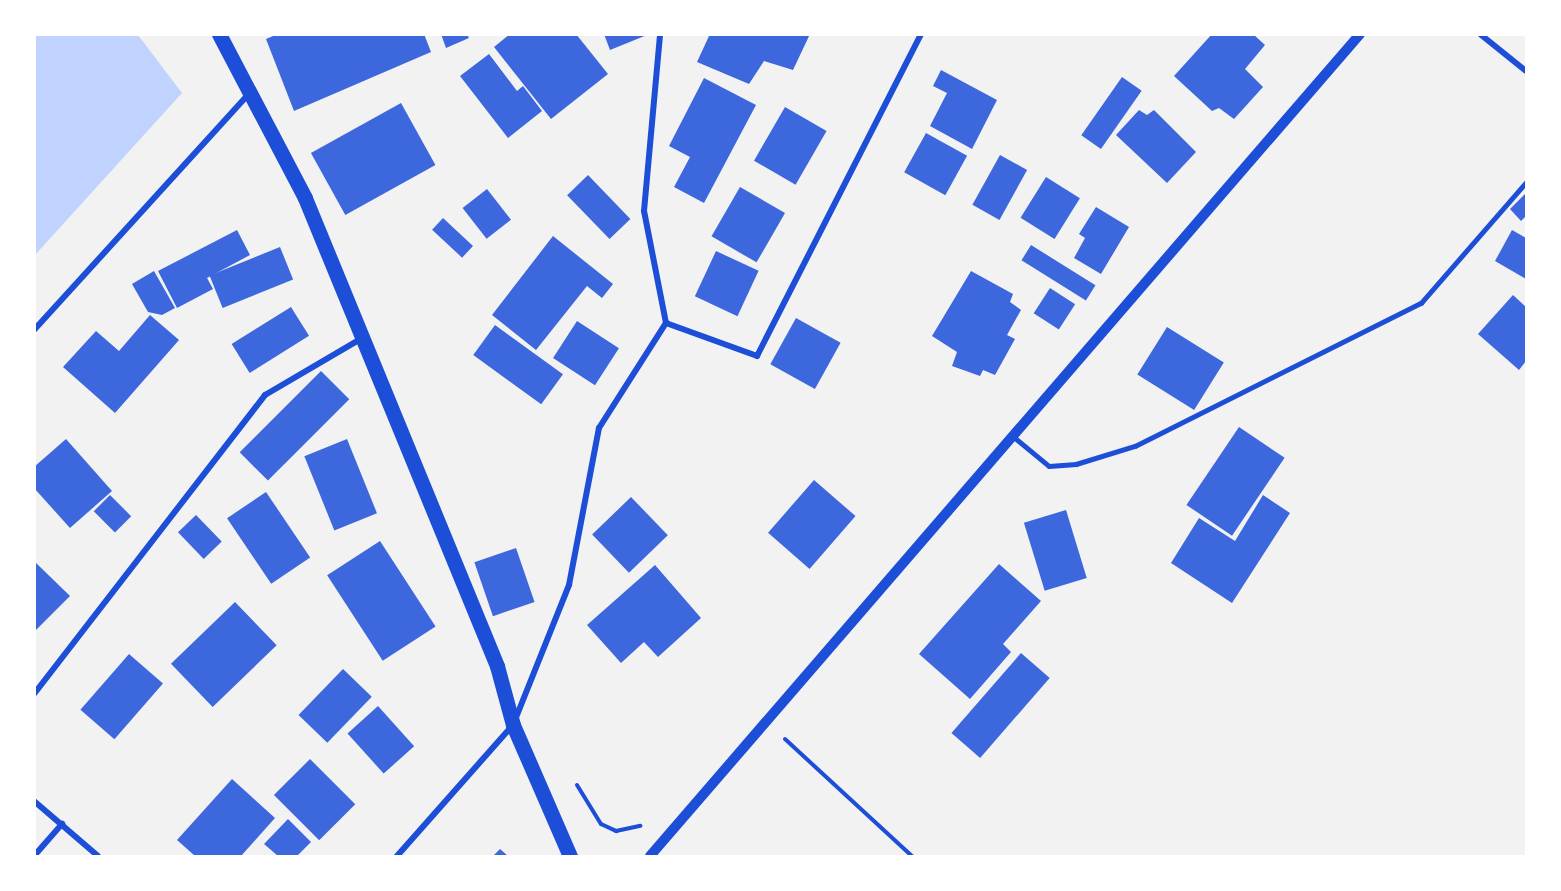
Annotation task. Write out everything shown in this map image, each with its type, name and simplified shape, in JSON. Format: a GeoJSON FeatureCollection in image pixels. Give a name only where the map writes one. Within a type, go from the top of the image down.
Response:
{"type":"FeatureCollection","features":[{"type":"Feature","properties":{"kind":"main road"},"geometry":{"type":"LineString","coordinates":[[219,34],[251,91],[305,198],[497,666],[513,725],[570,856]]}},
{"type":"Feature","properties":{"kind":"street"},"geometry":{"type":"LineString","coordinates":[[397,856],[513,725],[569,585],[599,428],[666,323],[644,211],[660,34]]}},
{"type":"Feature","properties":{"kind":"street"},"geometry":{"type":"LineString","coordinates":[[666,323],[756,356],[921,34]]}},
{"type":"Feature","properties":{"kind":"street"},"geometry":{"type":"LineString","coordinates":[[650,856],[765,720],[1360,34]]}},
{"type":"Feature","properties":{"kind":"street"},"geometry":{"type":"LineString","coordinates":[[1480,34],[1527,71]]}},
{"type":"Feature","properties":{"kind":"street"},"geometry":{"type":"LineString","coordinates":[[34,330],[251,91]]}},
{"type":"Feature","properties":{"kind":"street"},"geometry":{"type":"LineString","coordinates":[[34,694],[265,395],[363,338]]}},
{"type":"Feature","properties":{"kind":"street"},"geometry":{"type":"LineString","coordinates":[[34,801],[98,856]]}},
{"type":"Feature","properties":{"kind":"street"},"geometry":{"type":"LineString","coordinates":[[34,856],[62,824]]}},
{"type":"Feature","properties":{"kind":"lane"},"geometry":{"type":"LineString","coordinates":[[1012,436],[1049,466],[1076,464],[1135,446],[1420,303],[1527,182]]}},
{"type":"Feature","properties":{"kind":"path"},"geometry":{"type":"LineString","coordinates":[[765,720],[912,856]]}},
{"type":"Feature","properties":{"kind":"water"},"geometry":{"type":"Polygon","coordinates":[[[35,34],[138,35],[182,93],[35,255],[35,34]]]}},
{"type":"Feature","properties":{"kind":"building"},"geometry":{"type":"Polygon","coordinates":[[[278,34],[424,34],[431,52],[294,111],[266,39],[278,34]]]}},
{"type":"Feature","properties":{"kind":"building"},"geometry":{"type":"Polygon","coordinates":[[[441,34],[467,34],[469,38],[446,48],[441,34]]]}},
{"type":"Feature","properties":{"kind":"building"},"geometry":{"type":"Polygon","coordinates":[[[510,34],[576,34],[608,74],[551,119],[494,47],[510,34]]]}},
{"type":"Feature","properties":{"kind":"building"},"geometry":{"type":"Polygon","coordinates":[[[604,34],[647,34],[647,35],[610,50],[604,34]]]}},
{"type":"Feature","properties":{"kind":"building"},"geometry":{"type":"Polygon","coordinates":[[[810,34],[793,70],[764,61],[749,84],[697,62],[709,36],[810,34]]]}},
{"type":"Feature","properties":{"kind":"building"},"geometry":{"type":"Polygon","coordinates":[[[1212,34],[1253,34],[1265,45],[1245,69],[1263,87],[1234,119],[1219,108],[1212,111],[1174,76],[1212,34]]]}},
{"type":"Feature","properties":{"kind":"building"},"geometry":{"type":"Polygon","coordinates":[[[489,54],[517,91],[523,86],[542,111],[508,138],[460,76],[489,54]]]}},
{"type":"Feature","properties":{"kind":"building"},"geometry":{"type":"Polygon","coordinates":[[[941,70],[997,100],[972,149],[930,126],[947,93],[933,86],[941,70]]]}},
{"type":"Feature","properties":{"kind":"building"},"geometry":{"type":"Polygon","coordinates":[[[1122,77],[1142,91],[1101,149],[1081,135],[1122,77]]]}},
{"type":"Feature","properties":{"kind":"building"},"geometry":{"type":"Polygon","coordinates":[[[704,78],[756,105],[704,203],[674,187],[690,157],[669,146],[704,78]]]}},
{"type":"Feature","properties":{"kind":"building"},"geometry":{"type":"Polygon","coordinates":[[[401,103],[435,165],[345,215],[311,153],[401,103]]]}},
{"type":"Feature","properties":{"kind":"building"},"geometry":{"type":"Polygon","coordinates":[[[785,107],[827,131],[796,185],[754,161],[785,107]]]}},
{"type":"Feature","properties":{"kind":"building"},"geometry":{"type":"Polygon","coordinates":[[[1139,110],[1147,115],[1154,110],[1196,152],[1167,183],[1116,135],[1139,110]]]}},
{"type":"Feature","properties":{"kind":"building"},"geometry":{"type":"Polygon","coordinates":[[[926,133],[967,156],[945,195],[904,172],[926,133]]]}},
{"type":"Feature","properties":{"kind":"building"},"geometry":{"type":"Polygon","coordinates":[[[1000,155],[1027,170],[999,220],[972,205],[1000,155]]]}},
{"type":"Feature","properties":{"kind":"building"},"geometry":{"type":"Polygon","coordinates":[[[588,175],[630,219],[610,239],[567,195],[588,175]]]}},
{"type":"Feature","properties":{"kind":"building"},"geometry":{"type":"Polygon","coordinates":[[[1046,177],[1080,198],[1054,239],[1021,218],[1046,177]]]}},
{"type":"Feature","properties":{"kind":"building"},"geometry":{"type":"Polygon","coordinates":[[[740,187],[785,213],[757,262],[712,236],[740,187]]]}},
{"type":"Feature","properties":{"kind":"building"},"geometry":{"type":"Polygon","coordinates":[[[487,189],[511,220],[487,239],[463,208],[487,189]]]}},
{"type":"Feature","properties":{"kind":"building"},"geometry":{"type":"Polygon","coordinates":[[[1526,193],[1526,216],[1521,221],[1510,209],[1526,193]]]}},
{"type":"Feature","properties":{"kind":"building"},"geometry":{"type":"Polygon","coordinates":[[[1096,207],[1129,227],[1101,274],[1074,258],[1085,238],[1079,234],[1096,207]]]}},
{"type":"Feature","properties":{"kind":"building"},"geometry":{"type":"Polygon","coordinates":[[[443,218],[473,246],[462,258],[432,230],[443,218]]]}},
{"type":"Feature","properties":{"kind":"building"},"geometry":{"type":"Polygon","coordinates":[[[237,230],[250,255],[207,278],[213,289],[177,308],[158,271],[237,230]]]}},
{"type":"Feature","properties":{"kind":"building"},"geometry":{"type":"Polygon","coordinates":[[[1512,230],[1526,238],[1526,279],[1495,261],[1512,230]]]}},
{"type":"Feature","properties":{"kind":"building"},"geometry":{"type":"Polygon","coordinates":[[[553,236],[613,284],[602,298],[587,286],[536,350],[492,315],[553,236]]]}},
{"type":"Feature","properties":{"kind":"building"},"geometry":{"type":"Polygon","coordinates":[[[1031,245],[1095,285],[1086,301],[1021,260],[1031,245]]]}},
{"type":"Feature","properties":{"kind":"building"},"geometry":{"type":"Polygon","coordinates":[[[280,247],[293,279],[223,308],[210,275],[280,247]]]}},
{"type":"Feature","properties":{"kind":"building"},"geometry":{"type":"Polygon","coordinates":[[[716,251],[759,271],[737,316],[695,296],[716,251]]]}},
{"type":"Feature","properties":{"kind":"building"},"geometry":{"type":"Polygon","coordinates":[[[154,271],[175,308],[162,315],[148,312],[132,284],[154,271]]]}},
{"type":"Feature","properties":{"kind":"building"},"geometry":{"type":"Polygon","coordinates":[[[971,271],[1013,294],[1010,302],[1021,310],[1007,335],[1015,339],[995,375],[983,370],[980,376],[952,366],[957,352],[932,336],[971,271]]]}},
{"type":"Feature","properties":{"kind":"building"},"geometry":{"type":"Polygon","coordinates":[[[1050,288],[1075,304],[1059,329],[1034,313],[1050,288]]]}},
{"type":"Feature","properties":{"kind":"building"},"geometry":{"type":"Polygon","coordinates":[[[1513,295],[1526,307],[1526,361],[1519,370],[1478,334],[1513,295]]]}},
{"type":"Feature","properties":{"kind":"building"},"geometry":{"type":"Polygon","coordinates":[[[291,307],[309,336],[250,373],[232,344],[291,307]]]}},
{"type":"Feature","properties":{"kind":"building"},"geometry":{"type":"Polygon","coordinates":[[[150,315],[179,340],[115,413],[63,367],[96,331],[119,351],[150,315]]]}},
{"type":"Feature","properties":{"kind":"building"},"geometry":{"type":"Polygon","coordinates":[[[796,318],[841,343],[815,389],[770,364],[796,318]]]}},
{"type":"Feature","properties":{"kind":"building"},"geometry":{"type":"Polygon","coordinates":[[[577,321],[619,348],[595,385],[553,358],[577,321]]]}},
{"type":"Feature","properties":{"kind":"building"},"geometry":{"type":"Polygon","coordinates":[[[495,325],[563,374],[541,404],[473,355],[495,325]]]}},
{"type":"Feature","properties":{"kind":"building"},"geometry":{"type":"Polygon","coordinates":[[[1167,327],[1224,363],[1194,410],[1137,374],[1167,327]]]}},
{"type":"Feature","properties":{"kind":"building"},"geometry":{"type":"Polygon","coordinates":[[[321,371],[349,399],[268,481],[240,452],[321,371]]]}},
{"type":"Feature","properties":{"kind":"building"},"geometry":{"type":"Polygon","coordinates":[[[1239,427],[1285,458],[1232,536],[1186,505],[1239,427]]]}},
{"type":"Feature","properties":{"kind":"building"},"geometry":{"type":"Polygon","coordinates":[[[66,439],[112,491],[70,528],[34,488],[34,467],[66,439]]]}},
{"type":"Feature","properties":{"kind":"building"},"geometry":{"type":"Polygon","coordinates":[[[347,439],[377,513],[334,530],[304,456],[347,439]]]}},
{"type":"Feature","properties":{"kind":"building"},"geometry":{"type":"Polygon","coordinates":[[[814,480],[856,516],[810,569],[768,533],[814,480]]]}},
{"type":"Feature","properties":{"kind":"building"},"geometry":{"type":"Polygon","coordinates":[[[266,492],[310,557],[271,584],[227,518],[266,492]]]}},
{"type":"Feature","properties":{"kind":"building"},"geometry":{"type":"Polygon","coordinates":[[[110,495],[131,516],[115,532],[94,511],[110,495]]]}},
{"type":"Feature","properties":{"kind":"building"},"geometry":{"type":"Polygon","coordinates":[[[1263,495],[1290,513],[1232,603],[1171,563],[1199,518],[1235,541],[1263,495]]]}},
{"type":"Feature","properties":{"kind":"building"},"geometry":{"type":"Polygon","coordinates":[[[631,497],[668,535],[629,573],[592,535],[631,497]]]}},
{"type":"Feature","properties":{"kind":"building"},"geometry":{"type":"Polygon","coordinates":[[[1066,510],[1087,578],[1045,591],[1024,523],[1066,510]]]}},
{"type":"Feature","properties":{"kind":"building"},"geometry":{"type":"Polygon","coordinates":[[[196,515],[222,542],[204,559],[178,532],[196,515]]]}},
{"type":"Feature","properties":{"kind":"building"},"geometry":{"type":"Polygon","coordinates":[[[380,541],[436,627],[383,661],[327,575],[380,541]]]}},
{"type":"Feature","properties":{"kind":"building"},"geometry":{"type":"Polygon","coordinates":[[[516,548],[535,602],[493,616],[474,562],[516,548]]]}},
{"type":"Feature","properties":{"kind":"building"},"geometry":{"type":"Polygon","coordinates":[[[34,561],[70,596],[34,632],[34,561]]]}},
{"type":"Feature","properties":{"kind":"building"},"geometry":{"type":"Polygon","coordinates":[[[999,564],[1041,601],[1003,644],[1011,652],[970,699],[919,654],[999,564]]]}},
{"type":"Feature","properties":{"kind":"building"},"geometry":{"type":"Polygon","coordinates":[[[655,565],[701,618],[658,657],[644,642],[621,663],[587,625],[655,565]]]}},
{"type":"Feature","properties":{"kind":"building"},"geometry":{"type":"Polygon","coordinates":[[[235,602],[277,645],[213,707],[171,664],[235,602]]]}},
{"type":"Feature","properties":{"kind":"building"},"geometry":{"type":"Polygon","coordinates":[[[1021,653],[1050,678],[980,758],[951,733],[1021,653]]]}},
{"type":"Feature","properties":{"kind":"building"},"geometry":{"type":"Polygon","coordinates":[[[129,654],[163,684],[114,739],[80,710],[129,654]]]}},
{"type":"Feature","properties":{"kind":"building"},"geometry":{"type":"Polygon","coordinates":[[[343,669],[372,697],[327,743],[299,715],[343,669]]]}},
{"type":"Feature","properties":{"kind":"building"},"geometry":{"type":"Polygon","coordinates":[[[378,706],[414,746],[384,774],[348,733],[378,706]]]}},
{"type":"Feature","properties":{"kind":"building"},"geometry":{"type":"Polygon","coordinates":[[[310,759],[355,804],[319,840],[274,795],[310,759]]]}},
{"type":"Feature","properties":{"kind":"building"},"geometry":{"type":"Polygon","coordinates":[[[232,779],[275,818],[241,856],[195,856],[177,840],[232,779]]]}},
{"type":"Feature","properties":{"kind":"building"},"geometry":{"type":"Polygon","coordinates":[[[288,819],[311,842],[297,856],[278,856],[264,844],[288,819]]]}},
{"type":"Feature","properties":{"kind":"building"},"geometry":{"type":"Polygon","coordinates":[[[500,849],[508,856],[493,856],[500,849]]]}}]}
